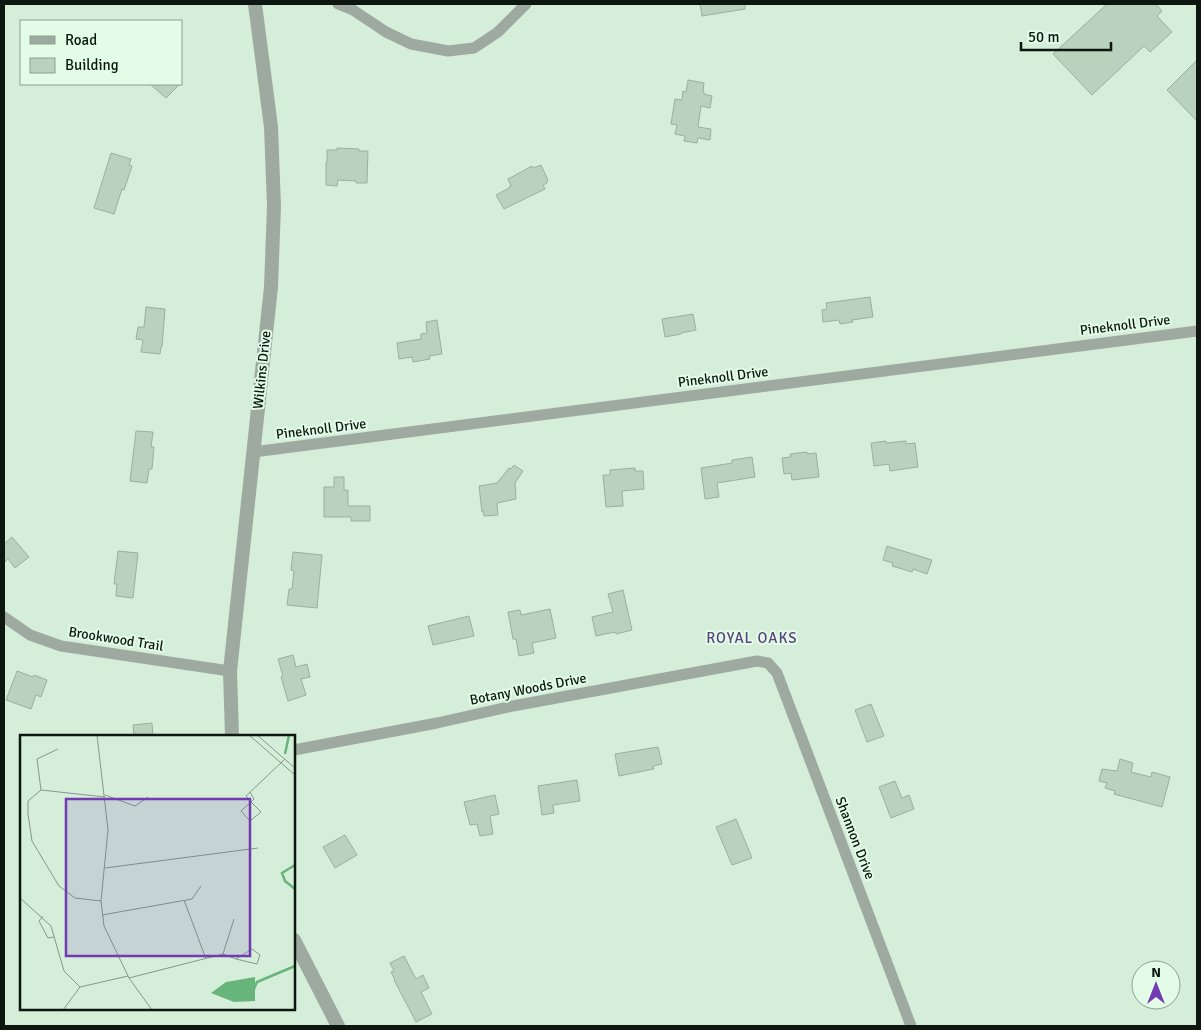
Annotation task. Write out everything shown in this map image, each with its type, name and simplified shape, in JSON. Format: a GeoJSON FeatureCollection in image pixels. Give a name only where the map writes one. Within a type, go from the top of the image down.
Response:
{"type":"FeatureCollection","features":[{"type":"Feature","properties":{"kind":"street","name":"Wilkins Drive"},"geometry":{"type":"LineString","coordinates":[[232,735],[230,671],[271,287],[274,206],[271,127],[255,4]]}},
{"type":"Feature","properties":{"kind":"street"},"geometry":{"type":"LineString","coordinates":[[338,4],[411,44],[448,51],[474,48],[498,32],[526,4]]}},
{"type":"Feature","properties":{"kind":"street","name":"Pineknoll Drive"},"geometry":{"type":"LineString","coordinates":[[253,452],[1197,331]]}},
{"type":"Feature","properties":{"kind":"street","name":"Brookwood Trail"},"geometry":{"type":"LineString","coordinates":[[4,617],[30,634],[61,646],[230,671]]}},
{"type":"Feature","properties":{"kind":"street","name":"Botany Woods Drive"},"geometry":{"type":"LineString","coordinates":[[295,750],[437,723],[523,704],[756,661],[768,663]]}},
{"type":"Feature","properties":{"kind":"street","name":"Shannon Drive"},"geometry":{"type":"LineString","coordinates":[[768,663],[777,673],[911,1026]]}},
{"type":"Feature","properties":{"kind":"street"},"geometry":{"type":"LineString","coordinates":[[295,942],[338,1026]]}},
{"type":"Feature","properties":{"kind":"building"},"geometry":{"type":"Polygon","coordinates":[[[700,4],[745,4],[745,9],[702,16],[700,4]]]}},
{"type":"Feature","properties":{"kind":"building"},"geometry":{"type":"Polygon","coordinates":[[[1107,4],[1156,4],[1162,11],[1157,16],[1172,32],[1150,52],[1144,46],[1092,95],[1053,54],[1107,4]]]}},
{"type":"Feature","properties":{"kind":"building"},"geometry":{"type":"Polygon","coordinates":[[[1197,60],[1197,121],[1167,90],[1197,60]]]}},
{"type":"Feature","properties":{"kind":"building"},"geometry":{"type":"Polygon","coordinates":[[[688,80],[704,83],[704,94],[712,96],[710,108],[701,106],[698,127],[711,129],[710,140],[698,138],[697,143],[684,141],[685,136],[675,134],[677,125],[671,124],[675,99],[682,100],[683,91],[686,92],[688,80]]]}},
{"type":"Feature","properties":{"kind":"building"},"geometry":{"type":"Polygon","coordinates":[[[151,85],[179,85],[166,98],[151,85]]]}},
{"type":"Feature","properties":{"kind":"building"},"geometry":{"type":"Polygon","coordinates":[[[337,148],[368,151],[367,183],[338,180],[337,186],[326,185],[327,150],[337,150],[337,148]]]}},
{"type":"Feature","properties":{"kind":"building"},"geometry":{"type":"Polygon","coordinates":[[[111,153],[131,159],[129,165],[132,166],[114,214],[94,208],[111,153]]]}},
{"type":"Feature","properties":{"kind":"building"},"geometry":{"type":"Polygon","coordinates":[[[541,165],[548,180],[543,185],[545,189],[504,209],[496,195],[511,186],[508,179],[532,166],[533,168],[541,165]]]}},
{"type":"Feature","properties":{"kind":"building"},"geometry":{"type":"Polygon","coordinates":[[[870,297],[873,317],[840,324],[839,320],[823,322],[822,310],[827,309],[826,303],[870,297]]]}},
{"type":"Feature","properties":{"kind":"building"},"geometry":{"type":"Polygon","coordinates":[[[146,307],[165,309],[160,354],[141,352],[143,340],[136,339],[138,327],[144,327],[146,307]]]}},
{"type":"Feature","properties":{"kind":"building"},"geometry":{"type":"Polygon","coordinates":[[[693,314],[696,330],[665,337],[662,319],[693,314]]]}},
{"type":"Feature","properties":{"kind":"building"},"geometry":{"type":"Polygon","coordinates":[[[437,320],[442,354],[429,356],[430,359],[413,362],[412,357],[399,359],[397,343],[421,339],[421,334],[427,333],[426,322],[437,320]]]}},
{"type":"Feature","properties":{"kind":"building"},"geometry":{"type":"Polygon","coordinates":[[[136,431],[153,432],[151,447],[154,447],[152,469],[149,469],[147,483],[130,481],[136,431]]]}},
{"type":"Feature","properties":{"kind":"building"},"geometry":{"type":"Polygon","coordinates":[[[886,441],[886,443],[906,441],[906,444],[915,443],[918,467],[890,471],[889,464],[874,466],[871,443],[886,441]]]}},
{"type":"Feature","properties":{"kind":"building"},"geometry":{"type":"Polygon","coordinates":[[[807,452],[807,454],[816,453],[819,477],[792,480],[791,473],[784,474],[782,458],[791,457],[790,454],[807,452]]]}},
{"type":"Feature","properties":{"kind":"building"},"geometry":{"type":"Polygon","coordinates":[[[752,457],[755,477],[717,483],[719,497],[705,499],[701,468],[732,463],[732,460],[752,457]]]}},
{"type":"Feature","properties":{"kind":"building"},"geometry":{"type":"Polygon","coordinates":[[[514,465],[523,471],[515,483],[516,499],[497,503],[498,515],[484,516],[479,486],[497,483],[509,468],[511,469],[514,465]]]}},
{"type":"Feature","properties":{"kind":"building"},"geometry":{"type":"Polygon","coordinates":[[[635,468],[635,471],[643,471],[644,489],[622,491],[623,506],[606,507],[603,475],[610,475],[610,470],[635,468]]]}},
{"type":"Feature","properties":{"kind":"building"},"geometry":{"type":"Polygon","coordinates":[[[334,477],[344,477],[344,490],[348,490],[348,506],[370,506],[370,521],[351,521],[351,517],[324,517],[324,487],[334,487],[334,477]]]}},
{"type":"Feature","properties":{"kind":"building"},"geometry":{"type":"Polygon","coordinates":[[[12,537],[29,557],[15,568],[8,559],[4,563],[4,544],[12,537]]]}},
{"type":"Feature","properties":{"kind":"building"},"geometry":{"type":"Polygon","coordinates":[[[887,546],[932,560],[927,574],[913,569],[912,572],[892,566],[893,563],[883,560],[887,546]]]}},
{"type":"Feature","properties":{"kind":"building"},"geometry":{"type":"Polygon","coordinates":[[[118,551],[138,553],[133,598],[116,596],[117,584],[114,584],[118,551]]]}},
{"type":"Feature","properties":{"kind":"building"},"geometry":{"type":"Polygon","coordinates":[[[293,552],[322,555],[317,608],[287,605],[289,589],[292,589],[294,571],[291,570],[293,552]]]}},
{"type":"Feature","properties":{"kind":"building"},"geometry":{"type":"Polygon","coordinates":[[[623,590],[632,630],[596,636],[592,617],[613,612],[608,594],[623,590]]]}},
{"type":"Feature","properties":{"kind":"building"},"geometry":{"type":"Polygon","coordinates":[[[550,609],[556,638],[532,643],[534,653],[519,656],[516,639],[513,639],[508,612],[520,610],[521,615],[550,609]]]}},
{"type":"Feature","properties":{"kind":"building"},"geometry":{"type":"Polygon","coordinates":[[[469,616],[474,636],[433,645],[428,626],[469,616]]]}},
{"type":"Feature","properties":{"kind":"building"},"geometry":{"type":"Polygon","coordinates":[[[293,655],[296,667],[307,664],[310,677],[301,679],[306,695],[288,701],[278,659],[293,655]]]}},
{"type":"Feature","properties":{"kind":"building"},"geometry":{"type":"Polygon","coordinates":[[[17,671],[47,680],[41,697],[36,695],[31,709],[6,700],[17,671]]]}},
{"type":"Feature","properties":{"kind":"building"},"geometry":{"type":"Polygon","coordinates":[[[871,704],[884,736],[867,742],[855,710],[871,704]]]}},
{"type":"Feature","properties":{"kind":"building"},"geometry":{"type":"Polygon","coordinates":[[[152,723],[153,735],[134,735],[133,725],[152,723]]]}},
{"type":"Feature","properties":{"kind":"building"},"geometry":{"type":"Polygon","coordinates":[[[658,747],[662,764],[653,766],[654,769],[619,776],[615,754],[658,747]]]}},
{"type":"Feature","properties":{"kind":"building"},"geometry":{"type":"Polygon","coordinates":[[[1120,759],[1133,763],[1131,772],[1151,777],[1152,772],[1170,777],[1162,807],[1114,794],[1115,791],[1105,788],[1107,783],[1099,781],[1102,769],[1117,771],[1120,759]]]}},
{"type":"Feature","properties":{"kind":"building"},"geometry":{"type":"Polygon","coordinates":[[[577,780],[580,801],[553,805],[554,813],[542,815],[538,786],[577,780]]]}},
{"type":"Feature","properties":{"kind":"building"},"geometry":{"type":"Polygon","coordinates":[[[895,781],[902,798],[909,795],[914,809],[891,818],[879,787],[895,781]]]}},
{"type":"Feature","properties":{"kind":"building"},"geometry":{"type":"Polygon","coordinates":[[[495,795],[499,814],[490,816],[493,834],[480,836],[477,824],[470,825],[464,802],[495,795]]]}},
{"type":"Feature","properties":{"kind":"building"},"geometry":{"type":"Polygon","coordinates":[[[736,819],[752,858],[732,865],[716,827],[736,819]]]}},
{"type":"Feature","properties":{"kind":"building"},"geometry":{"type":"Polygon","coordinates":[[[345,835],[357,855],[335,868],[323,847],[345,835]]]}},
{"type":"Feature","properties":{"kind":"building"},"geometry":{"type":"Polygon","coordinates":[[[404,956],[416,979],[423,975],[429,988],[421,992],[432,1014],[416,1022],[391,972],[394,971],[390,963],[404,956]]]}},
{"type":"Feature","properties":{"kind":"district","name":"ROYAL OAKS"},"geometry":{"type":"Point","coordinates":[752,638]}}]}
